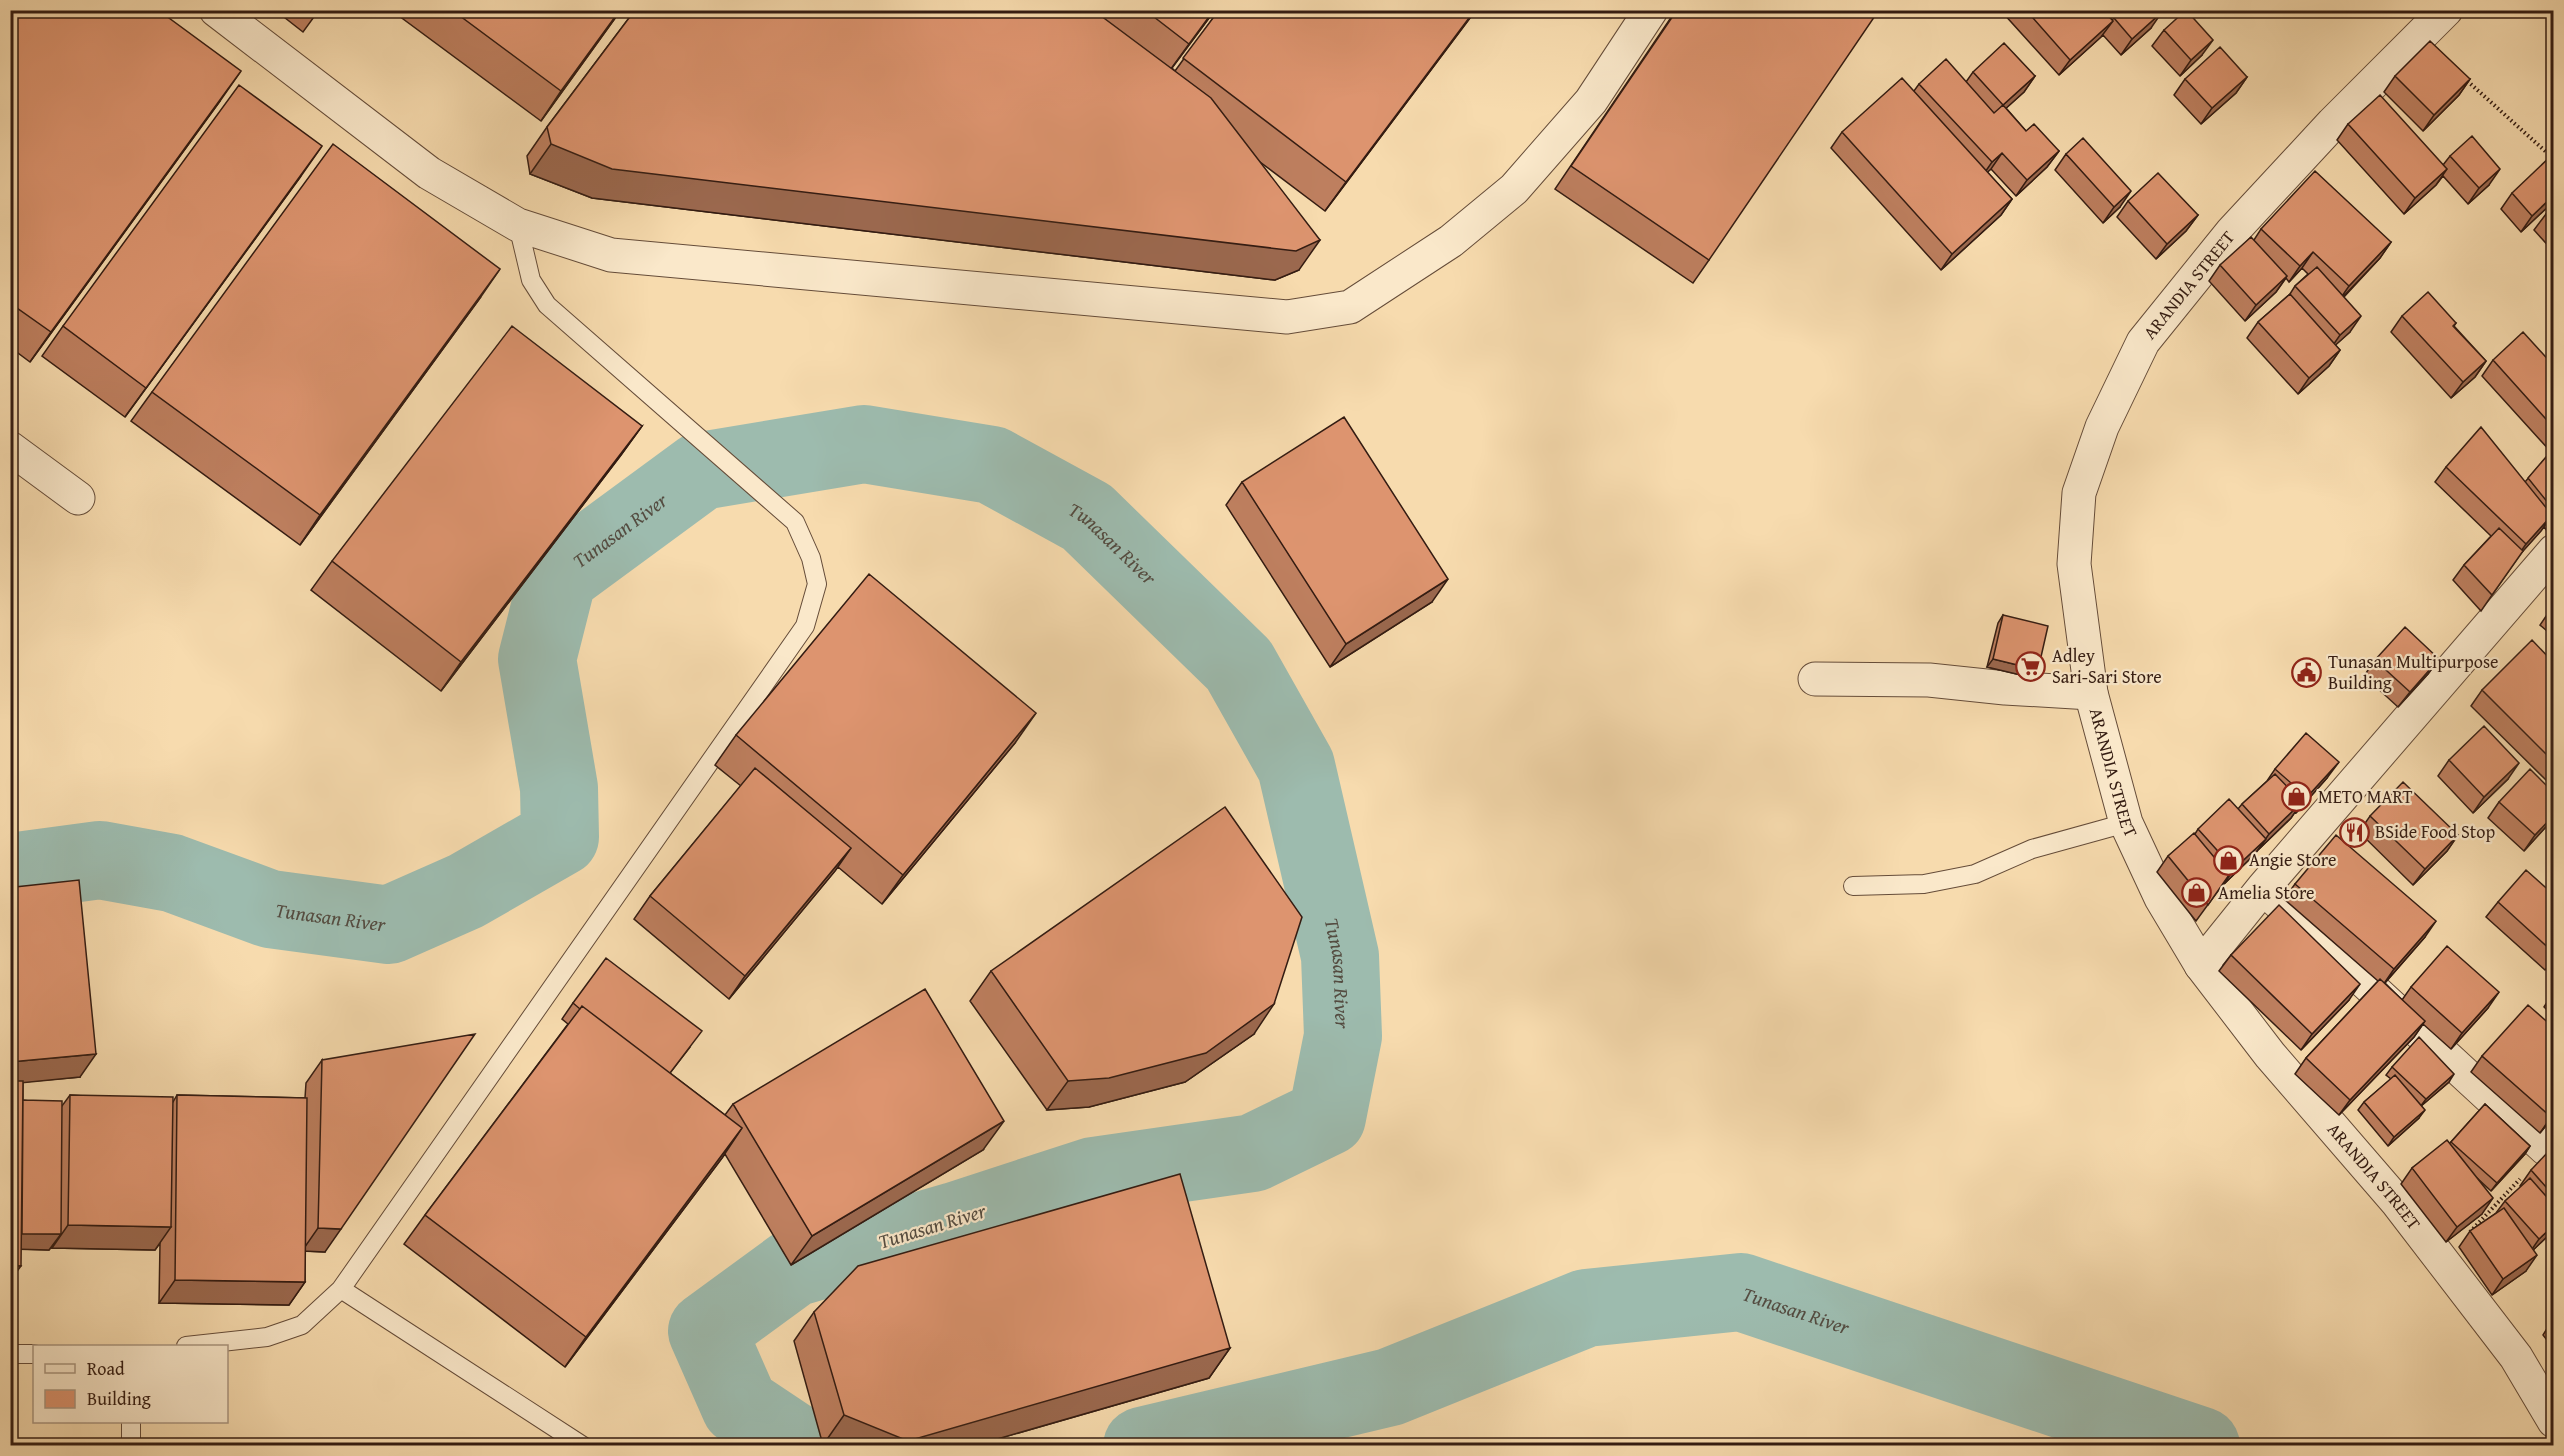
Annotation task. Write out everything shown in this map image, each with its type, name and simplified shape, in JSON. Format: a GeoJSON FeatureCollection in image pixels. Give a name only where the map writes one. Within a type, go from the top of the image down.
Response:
{"type":"FeatureCollection","features":[{"type":"Feature","properties":{"kind":"street"},"geometry":{"type":"LineString","coordinates":[[216,10],[429,173],[518,225],[611,255],[1287,316],[1350,308],[1451,241],[1514,189],[1591,100],[1651,10]]}},
{"type":"Feature","properties":{"kind":"street","name":"ARANDIA STREET"},"geometry":{"type":"LineString","coordinates":[[2446,10],[2333,123],[2231,233],[2142,342],[2102,426],[2079,493],[2074,564],[2091,693],[2126,823],[2160,898],[2201,965],[2270,1055],[2397,1202],[2516,1357],[2553,1421]]}},
{"type":"Feature","properties":{"kind":"street"},"geometry":{"type":"LineString","coordinates":[[10,448],[78,498]]}},
{"type":"Feature","properties":{"kind":"street"},"geometry":{"type":"LineString","coordinates":[[2201,965],[2263,888],[2553,551]]}},
{"type":"Feature","properties":{"kind":"street"},"geometry":{"type":"LineString","coordinates":[[1815,679],[1929,680],[2005,688],[2091,693]]}},
{"type":"Feature","properties":{"kind":"street"},"geometry":{"type":"LineString","coordinates":[[2263,888],[2550,1149]]}},
{"type":"Feature","properties":{"kind":"lane"},"geometry":{"type":"LineString","coordinates":[[202,1345],[267,1337],[302,1325],[340,1289],[805,626],[817,584],[811,558],[795,522],[547,305],[531,280],[518,225]]}},
{"type":"Feature","properties":{"kind":"lane"},"geometry":{"type":"LineString","coordinates":[[1853,886],[1924,884],[1975,874],[2032,849],[2126,823]]}},
{"type":"Feature","properties":{"kind":"lane"},"geometry":{"type":"LineString","coordinates":[[340,1289],[583,1446]]}},
{"type":"Feature","properties":{"kind":"lane"},"geometry":{"type":"LineString","coordinates":[[10,1354],[33,1354]]}},
{"type":"Feature","properties":{"kind":"lane"},"geometry":{"type":"LineString","coordinates":[[130,1423],[131,1446]]}},
{"type":"Feature","properties":{"kind":"path"},"geometry":{"type":"LineString","coordinates":[[2420,37],[2553,159]]}},
{"type":"Feature","properties":{"kind":"path"},"geometry":{"type":"LineString","coordinates":[[2440,1259],[2492,1211],[2550,1149]]}},
{"type":"Feature","properties":{"kind":"building"},"geometry":{"type":"Polygon","coordinates":[[[10,10],[158,10],[241,71],[51,332],[10,303],[10,10]]]}},
{"type":"Feature","properties":{"kind":"building"},"geometry":{"type":"Polygon","coordinates":[[[452,10],[620,10],[561,91],[452,10]]]}},
{"type":"Feature","properties":{"kind":"building"},"geometry":{"type":"Polygon","coordinates":[[[635,10],[1093,10],[1211,98],[1320,240],[1296,251],[612,169],[551,144],[547,127],[635,10]]]}},
{"type":"Feature","properties":{"kind":"building"},"geometry":{"type":"Polygon","coordinates":[[[1145,10],[1214,10],[1189,44],[1145,10]]]}},
{"type":"Feature","properties":{"kind":"building"},"geometry":{"type":"Polygon","coordinates":[[[1219,10],[1475,10],[1346,182],[1183,58],[1219,10]]]}},
{"type":"Feature","properties":{"kind":"building"},"geometry":{"type":"Polygon","coordinates":[[[1677,10],[1879,10],[1709,260],[1571,166],[1677,10]]]}},
{"type":"Feature","properties":{"kind":"building"},"geometry":{"type":"Polygon","coordinates":[[[2026,10],[2103,10],[2113,21],[2070,60],[2026,10]]]}},
{"type":"Feature","properties":{"kind":"building"},"geometry":{"type":"Polygon","coordinates":[[[2122,10],[2161,10],[2162,12],[2132,39],[2114,18],[2122,10]]]}},
{"type":"Feature","properties":{"kind":"building"},"geometry":{"type":"Polygon","coordinates":[[[2186,10],[2213,40],[2191,60],[2164,30],[2186,10]]]}},
{"type":"Feature","properties":{"kind":"building"},"geometry":{"type":"Polygon","coordinates":[[[2430,41],[2470,79],[2434,115],[2395,76],[2430,41]]]}},
{"type":"Feature","properties":{"kind":"building"},"geometry":{"type":"Polygon","coordinates":[[[2004,43],[2035,76],[2003,105],[1973,72],[2004,43]]]}},
{"type":"Feature","properties":{"kind":"building"},"geometry":{"type":"Polygon","coordinates":[[[2220,47],[2247,77],[2212,108],[2185,79],[2220,47]]]}},
{"type":"Feature","properties":{"kind":"building"},"geometry":{"type":"Polygon","coordinates":[[[1946,59],[1994,113],[2003,105],[2026,131],[2034,124],[2059,151],[2027,180],[2002,153],[1992,162],[1919,84],[1946,59]]]}},
{"type":"Feature","properties":{"kind":"building"},"geometry":{"type":"Polygon","coordinates":[[[1902,78],[2012,199],[1952,254],[1842,132],[1902,78]]]}},
{"type":"Feature","properties":{"kind":"building"},"geometry":{"type":"Polygon","coordinates":[[[239,85],[322,146],[146,388],[63,326],[239,85]]]}},
{"type":"Feature","properties":{"kind":"building"},"geometry":{"type":"Polygon","coordinates":[[[2380,95],[2447,169],[2415,198],[2348,124],[2380,95]]]}},
{"type":"Feature","properties":{"kind":"building"},"geometry":{"type":"Polygon","coordinates":[[[2472,136],[2500,169],[2479,188],[2450,156],[2472,136]]]}},
{"type":"Feature","properties":{"kind":"building"},"geometry":{"type":"Polygon","coordinates":[[[2083,138],[2131,191],[2114,207],[2066,154],[2083,138]]]}},
{"type":"Feature","properties":{"kind":"building"},"geometry":{"type":"Polygon","coordinates":[[[333,144],[500,269],[320,515],[152,392],[333,144]]]}},
{"type":"Feature","properties":{"kind":"building"},"geometry":{"type":"Polygon","coordinates":[[[2553,154],[2553,196],[2532,216],[2512,193],[2553,154]]]}},
{"type":"Feature","properties":{"kind":"building"},"geometry":{"type":"Polygon","coordinates":[[[2315,171],[2391,242],[2349,286],[2313,252],[2300,266],[2261,229],[2315,171]]]}},
{"type":"Feature","properties":{"kind":"building"},"geometry":{"type":"Polygon","coordinates":[[[2158,173],[2198,215],[2167,244],[2128,201],[2158,173]]]}},
{"type":"Feature","properties":{"kind":"building"},"geometry":{"type":"Polygon","coordinates":[[[2553,207],[2553,223],[2546,214],[2553,207]]]}},
{"type":"Feature","properties":{"kind":"building"},"geometry":{"type":"Polygon","coordinates":[[[2251,237],[2287,276],[2256,305],[2220,265],[2251,237]]]}},
{"type":"Feature","properties":{"kind":"building"},"geometry":{"type":"Polygon","coordinates":[[[2317,267],[2361,316],[2340,335],[2295,286],[2317,267]]]}},
{"type":"Feature","properties":{"kind":"building"},"geometry":{"type":"Polygon","coordinates":[[[2428,292],[2456,323],[2453,326],[2486,361],[2463,382],[2402,316],[2428,292]]]}},
{"type":"Feature","properties":{"kind":"building"},"geometry":{"type":"Polygon","coordinates":[[[2290,294],[2340,350],[2309,378],[2258,322],[2290,294]]]}},
{"type":"Feature","properties":{"kind":"building"},"geometry":{"type":"Polygon","coordinates":[[[512,326],[642,426],[461,662],[332,561],[512,326]]]}},
{"type":"Feature","properties":{"kind":"building"},"geometry":{"type":"Polygon","coordinates":[[[2523,332],[2553,365],[2553,427],[2493,360],[2523,332]]]}},
{"type":"Feature","properties":{"kind":"building"},"geometry":{"type":"Polygon","coordinates":[[[1344,417],[1448,579],[1346,644],[1242,482],[1344,417]]]}},
{"type":"Feature","properties":{"kind":"building"},"geometry":{"type":"Polygon","coordinates":[[[2481,427],[2552,515],[2526,544],[2446,467],[2481,427]]]}},
{"type":"Feature","properties":{"kind":"building"},"geometry":{"type":"Polygon","coordinates":[[[2552,450],[2553,452],[2553,509],[2528,478],[2552,450]]]}},
{"type":"Feature","properties":{"kind":"building"},"geometry":{"type":"Polygon","coordinates":[[[2499,528],[2523,551],[2492,595],[2464,565],[2499,528]]]}},
{"type":"Feature","properties":{"kind":"building"},"geometry":{"type":"Polygon","coordinates":[[[869,574],[1036,713],[903,875],[736,735],[869,574]]]}},
{"type":"Feature","properties":{"kind":"building"},"geometry":{"type":"Polygon","coordinates":[[[2003,615],[2048,626],[2038,670],[1993,659],[2003,615]]]}},
{"type":"Feature","properties":{"kind":"building"},"geometry":{"type":"Polygon","coordinates":[[[2405,627],[2439,659],[2410,692],[2375,660],[2405,627]]]}},
{"type":"Feature","properties":{"kind":"building"},"geometry":{"type":"Polygon","coordinates":[[[2532,640],[2553,662],[2553,761],[2482,690],[2532,640]]]}},
{"type":"Feature","properties":{"kind":"building"},"geometry":{"type":"Polygon","coordinates":[[[2484,726],[2519,763],[2484,797],[2449,760],[2484,726]]]}},
{"type":"Feature","properties":{"kind":"building"},"geometry":{"type":"Polygon","coordinates":[[[2306,733],[2339,762],[2307,797],[2275,769],[2306,733]]]}},
{"type":"Feature","properties":{"kind":"building"},"geometry":{"type":"Polygon","coordinates":[[[755,768],[851,848],[745,976],[650,896],[755,768]]]}},
{"type":"Feature","properties":{"kind":"building"},"geometry":{"type":"Polygon","coordinates":[[[2530,769],[2553,792],[2553,816],[2535,835],[2499,802],[2530,769]]]}},
{"type":"Feature","properties":{"kind":"building"},"geometry":{"type":"Polygon","coordinates":[[[2275,774],[2302,802],[2269,834],[2242,804],[2275,774]]]}},
{"type":"Feature","properties":{"kind":"building"},"geometry":{"type":"Polygon","coordinates":[[[2403,782],[2458,835],[2425,869],[2370,816],[2403,782]]]}},
{"type":"Feature","properties":{"kind":"building"},"geometry":{"type":"Polygon","coordinates":[[[2229,799],[2266,839],[2234,869],[2198,829],[2229,799]]]}},
{"type":"Feature","properties":{"kind":"building"},"geometry":{"type":"Polygon","coordinates":[[[1225,807],[1302,917],[1274,1004],[1206,1053],[1109,1078],[1068,1081],[991,971],[1225,807]]]}},
{"type":"Feature","properties":{"kind":"building"},"geometry":{"type":"Polygon","coordinates":[[[2194,833],[2229,875],[2208,905],[2168,856],[2194,833]]]}},
{"type":"Feature","properties":{"kind":"building"},"geometry":{"type":"Polygon","coordinates":[[[2336,835],[2436,921],[2394,969],[2295,884],[2336,835]]]}},
{"type":"Feature","properties":{"kind":"building"},"geometry":{"type":"Polygon","coordinates":[[[2526,870],[2553,894],[2553,952],[2498,902],[2526,870]]]}},
{"type":"Feature","properties":{"kind":"building"},"geometry":{"type":"Polygon","coordinates":[[[79,880],[96,1054],[10,1062],[10,894],[15,887],[79,880]]]}},
{"type":"Feature","properties":{"kind":"building"},"geometry":{"type":"Polygon","coordinates":[[[2279,905],[2360,984],[2312,1034],[2231,955],[2279,905]]]}},
{"type":"Feature","properties":{"kind":"building"},"geometry":{"type":"Polygon","coordinates":[[[2447,946],[2499,992],[2462,1033],[2411,987],[2447,946]]]}},
{"type":"Feature","properties":{"kind":"building"},"geometry":{"type":"Polygon","coordinates":[[[606,958],[702,1031],[670,1073],[582,1006],[580,1009],[573,1003],[606,958]]]}},
{"type":"Feature","properties":{"kind":"building"},"geometry":{"type":"Polygon","coordinates":[[[2380,979],[2425,1021],[2350,1100],[2306,1058],[2380,979]]]}},
{"type":"Feature","properties":{"kind":"building"},"geometry":{"type":"Polygon","coordinates":[[[925,989],[1004,1121],[812,1236],[733,1104],[925,989]]]}},
{"type":"Feature","properties":{"kind":"building"},"geometry":{"type":"Polygon","coordinates":[[[2528,1005],[2553,1027],[2553,1114],[2551,1117],[2482,1056],[2528,1005]]]}},
{"type":"Feature","properties":{"kind":"building"},"geometry":{"type":"Polygon","coordinates":[[[582,1006],[742,1128],[586,1337],[425,1215],[582,1006]]]}},
{"type":"Feature","properties":{"kind":"building"},"geometry":{"type":"Polygon","coordinates":[[[475,1034],[341,1229],[318,1228],[322,1060],[475,1034]]]}},
{"type":"Feature","properties":{"kind":"building"},"geometry":{"type":"Polygon","coordinates":[[[2419,1037],[2454,1074],[2426,1099],[2392,1067],[2419,1037]]]}},
{"type":"Feature","properties":{"kind":"building"},"geometry":{"type":"Polygon","coordinates":[[[2395,1075],[2425,1110],[2394,1137],[2364,1102],[2395,1075]]]}},
{"type":"Feature","properties":{"kind":"building"},"geometry":{"type":"Polygon","coordinates":[[[10,1081],[23,1081],[21,1266],[10,1265],[10,1081]]]}},
{"type":"Feature","properties":{"kind":"building"},"geometry":{"type":"Polygon","coordinates":[[[70,1095],[173,1097],[171,1227],[68,1225],[70,1095]]]}},
{"type":"Feature","properties":{"kind":"building"},"geometry":{"type":"Polygon","coordinates":[[[177,1095],[307,1098],[305,1282],[175,1280],[177,1095]]]}},
{"type":"Feature","properties":{"kind":"building"},"geometry":{"type":"Polygon","coordinates":[[[23,1100],[62,1101],[61,1234],[22,1234],[23,1100]]]}},
{"type":"Feature","properties":{"kind":"building"},"geometry":{"type":"Polygon","coordinates":[[[2485,1104],[2530,1146],[2497,1183],[2451,1142],[2485,1104]]]}},
{"type":"Feature","properties":{"kind":"building"},"geometry":{"type":"Polygon","coordinates":[[[2447,1140],[2493,1198],[2457,1227],[2412,1168],[2447,1140]]]}},
{"type":"Feature","properties":{"kind":"building"},"geometry":{"type":"Polygon","coordinates":[[[2549,1151],[2553,1156],[2553,1195],[2531,1170],[2549,1151]]]}},
{"type":"Feature","properties":{"kind":"building"},"geometry":{"type":"Polygon","coordinates":[[[1180,1174],[1230,1348],[908,1441],[844,1415],[814,1312],[858,1266],[1180,1174]]]}},
{"type":"Feature","properties":{"kind":"building"},"geometry":{"type":"Polygon","coordinates":[[[2530,1178],[2553,1204],[2553,1226],[2539,1239],[2505,1201],[2530,1178]]]}},
{"type":"Feature","properties":{"kind":"building"},"geometry":{"type":"Polygon","coordinates":[[[2504,1208],[2537,1255],[2503,1279],[2470,1231],[2504,1208]]]}},
{"type":"Feature","properties":{"kind":"building"},"geometry":{"type":"Polygon","coordinates":[[[2553,1322],[2553,1333],[2548,1327],[2553,1322]]]}},
{"type":"Feature","properties":{"kind":"waterway","name":"Tunasan River"},"geometry":{"type":"LineString","coordinates":[[10,881],[18,871],[100,860],[172,873],[270,909],[389,925],[466,891],[560,837],[559,788],[537,659],[558,576],[701,471],[864,444],[992,465],[1087,517],[1239,665],[1296,766],[1340,956],[1343,1036],[1327,1117],[1253,1153],[1093,1176],[955,1221],[793,1268],[707,1331],[740,1406],[800,1446]]}},
{"type":"Feature","properties":{"kind":"waterway","name":"Tunasan River"},"geometry":{"type":"LineString","coordinates":[[1142,1446],[1390,1387],[1586,1308],[1741,1292],[2201,1446]]}},
{"type":"Feature","properties":{"kind":"place","name":"Adley Sari-Sari Store"},"geometry":{"type":"Point","coordinates":[2031,666]}},
{"type":"Feature","properties":{"kind":"place","name":"Tunasan Multipurpose Building"},"geometry":{"type":"Point","coordinates":[2307,672]}},
{"type":"Feature","properties":{"kind":"place","name":"METO MART"},"geometry":{"type":"Point","coordinates":[2297,797]}},
{"type":"Feature","properties":{"kind":"place","name":"BSide Food Stop"},"geometry":{"type":"Point","coordinates":[2354,832]}},
{"type":"Feature","properties":{"kind":"place","name":"Angie Store"},"geometry":{"type":"Point","coordinates":[2228,860]}},
{"type":"Feature","properties":{"kind":"place","name":"Amelia Store"},"geometry":{"type":"Point","coordinates":[2197,893]}}]}
